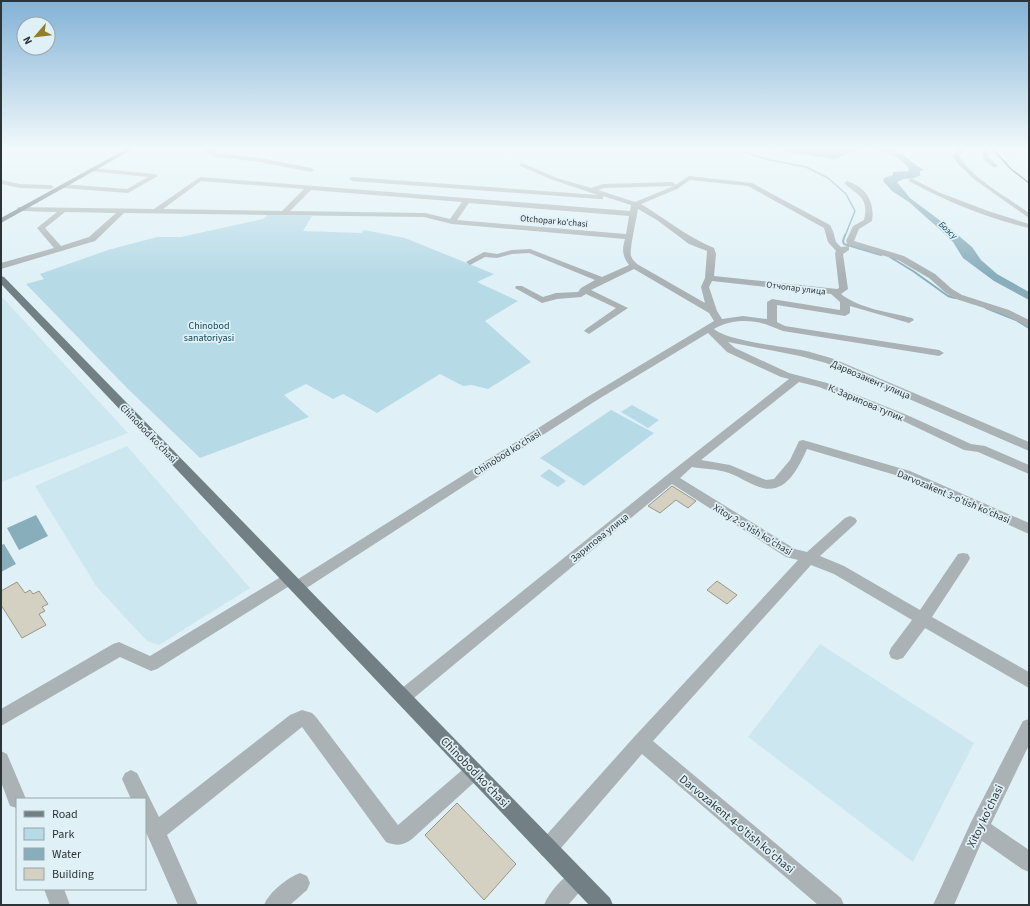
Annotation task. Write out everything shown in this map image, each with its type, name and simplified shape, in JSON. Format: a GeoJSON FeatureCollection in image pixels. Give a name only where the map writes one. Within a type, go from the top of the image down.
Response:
{"type":"FeatureCollection","features":[{"type":"Feature","properties":{"kind":"main road"},"geometry":{"type":"LineString","coordinates":[[1,215],[45,190]]}},
{"type":"Feature","properties":{"kind":"main road"},"geometry":{"type":"LineString","coordinates":[[1,221],[56,190]]}},
{"type":"Feature","properties":{"kind":"main road","name":"Chinobod ko'chasi"},"geometry":{"type":"LineString","coordinates":[[1,280],[603,905]]}},
{"type":"Feature","properties":{"kind":"street"},"geometry":{"type":"LineString","coordinates":[[120,190],[131,190]]}},
{"type":"Feature","properties":{"kind":"street"},"geometry":{"type":"LineString","coordinates":[[154,212],[183,190]]}},
{"type":"Feature","properties":{"kind":"street"},"geometry":{"type":"LineString","coordinates":[[284,213],[308,190]]}},
{"type":"Feature","properties":{"kind":"street"},"geometry":{"type":"LineString","coordinates":[[340,190],[634,214]]}},
{"type":"Feature","properties":{"kind":"street"},"geometry":{"type":"LineString","coordinates":[[504,190],[621,199]]}},
{"type":"Feature","properties":{"kind":"street"},"geometry":{"type":"LineString","coordinates":[[594,190],[635,204],[660,218],[692,242],[712,251],[709,278],[705,288],[712,311],[719,322]]}},
{"type":"Feature","properties":{"kind":"street","name":"Отчопар улица"},"geometry":{"type":"LineString","coordinates":[[635,204],[669,190]]}},
{"type":"Feature","properties":{"kind":"street","name":"Отчопар улица"},"geometry":{"type":"LineString","coordinates":[[762,190],[827,227],[831,236],[830,242],[833,246],[848,248]]}},
{"type":"Feature","properties":{"kind":"street"},"geometry":{"type":"LineString","coordinates":[[856,190],[866,197],[870,211],[868,221],[856,228],[848,248],[901,258],[932,276],[949,291],[959,297],[1006,312],[1029,324]]}},
{"type":"Feature","properties":{"kind":"street"},"geometry":{"type":"LineString","coordinates":[[931,190],[985,213],[1029,226]]}},
{"type":"Feature","properties":{"kind":"street"},"geometry":{"type":"LineString","coordinates":[[993,190],[1029,216]]}},
{"type":"Feature","properties":{"kind":"street"},"geometry":{"type":"LineString","coordinates":[[452,222],[467,200]]}},
{"type":"Feature","properties":{"kind":"street"},"geometry":{"type":"LineString","coordinates":[[635,204],[630,237],[626,250],[626,254],[634,266],[712,311]]}},
{"type":"Feature","properties":{"kind":"street","name":"Otchopar ko'chasi"},"geometry":{"type":"LineString","coordinates":[[21,210],[425,215],[452,222],[630,237]]}},
{"type":"Feature","properties":{"kind":"street"},"geometry":{"type":"LineString","coordinates":[[60,248],[40,228],[62,211]]}},
{"type":"Feature","properties":{"kind":"street"},"geometry":{"type":"LineString","coordinates":[[1,266],[92,239],[121,212]]}},
{"type":"Feature","properties":{"kind":"street","name":"Отчопар улица"},"geometry":{"type":"LineString","coordinates":[[709,278],[835,293],[844,289],[839,252],[848,248]]}},
{"type":"Feature","properties":{"kind":"street"},"geometry":{"type":"LineString","coordinates":[[470,262],[484,254],[497,256],[512,252],[527,251],[602,280]]}},
{"type":"Feature","properties":{"kind":"street"},"geometry":{"type":"LineString","coordinates":[[519,288],[542,300],[556,296],[581,294],[584,290],[602,280],[634,266]]}},
{"type":"Feature","properties":{"kind":"street"},"geometry":{"type":"LineString","coordinates":[[584,290],[623,308],[589,332]]}},
{"type":"Feature","properties":{"kind":"street"},"geometry":{"type":"LineString","coordinates":[[835,293],[845,301],[863,308],[909,320]]}},
{"type":"Feature","properties":{"kind":"street"},"geometry":{"type":"LineString","coordinates":[[772,322],[772,302],[845,313],[845,301]]}},
{"type":"Feature","properties":{"kind":"street","name":"Chinobod ko'chasi"},"geometry":{"type":"LineString","coordinates":[[293,583],[719,322],[732,318],[760,319],[772,322],[783,328],[939,352]]}},
{"type":"Feature","properties":{"kind":"street","name":"К. Зарипова тупик"},"geometry":{"type":"LineString","coordinates":[[708,328],[731,350],[785,375],[810,380],[845,393],[968,447],[981,449],[1029,470]]}},
{"type":"Feature","properties":{"kind":"street","name":"Дарвозакент улица"},"geometry":{"type":"LineString","coordinates":[[708,328],[720,336],[735,341],[801,352],[830,361],[1029,447]]}},
{"type":"Feature","properties":{"kind":"street","name":"Зарипова улица"},"geometry":{"type":"LineString","coordinates":[[403,697],[670,478],[691,463],[797,378]]}},
{"type":"Feature","properties":{"kind":"street","name":"Darvozakent 3-o'tish ko'chasi"},"geometry":{"type":"LineString","coordinates":[[691,463],[730,469],[765,484],[778,482],[795,462],[803,444],[906,474],[1029,529]]}},
{"type":"Feature","properties":{"kind":"street","name":"Xitoy 2-o'tish ko'chasi"},"geometry":{"type":"LineString","coordinates":[[670,478],[791,553],[809,558],[839,570],[1029,681]]}},
{"type":"Feature","properties":{"kind":"street"},"geometry":{"type":"LineString","coordinates":[[548,848],[641,742],[809,558],[850,521]]}},
{"type":"Feature","properties":{"kind":"street"},"geometry":{"type":"LineString","coordinates":[[897,653],[964,558]]}},
{"type":"Feature","properties":{"kind":"street"},"geometry":{"type":"LineString","coordinates":[[1,718],[119,649],[151,664],[293,583]]}},
{"type":"Feature","properties":{"kind":"street"},"geometry":{"type":"LineString","coordinates":[[156,831],[296,721],[302,718],[310,723],[393,835],[400,836],[474,771]]}},
{"type":"Feature","properties":{"kind":"street","name":"Xitoy ko'chasi"},"geometry":{"type":"LineString","coordinates":[[943,905],[979,827],[1029,727]]}},
{"type":"Feature","properties":{"kind":"street","name":"Darvozakent 4-o'tish ko'chasi"},"geometry":{"type":"LineString","coordinates":[[641,742],[834,905]]}},
{"type":"Feature","properties":{"kind":"street"},"geometry":{"type":"LineString","coordinates":[[1,760],[17,798]]}},
{"type":"Feature","properties":{"kind":"street"},"geometry":{"type":"LineString","coordinates":[[131,779],[140,798]]}},
{"type":"Feature","properties":{"kind":"street"},"geometry":{"type":"LineString","coordinates":[[146,810],[188,905]]}},
{"type":"Feature","properties":{"kind":"street"},"geometry":{"type":"LineString","coordinates":[[979,827],[1029,862]]}},
{"type":"Feature","properties":{"kind":"street"},"geometry":{"type":"LineString","coordinates":[[554,905],[578,879]]}},
{"type":"Feature","properties":{"kind":"street"},"geometry":{"type":"LineString","coordinates":[[274,905],[300,883]]}},
{"type":"Feature","properties":{"kind":"street"},"geometry":{"type":"LineString","coordinates":[[54,890],[60,905]]}},
{"type":"Feature","properties":{"kind":"shaded area"},"geometry":{"type":"Polygon","coordinates":[[[1,296],[128,433],[1,482],[1,296]]]}},
{"type":"Feature","properties":{"kind":"shaded area"},"geometry":{"type":"Polygon","coordinates":[[[127,446],[250,588],[159,645],[147,641],[96,586],[35,486],[127,446]]]}},
{"type":"Feature","properties":{"kind":"shaded area"},"geometry":{"type":"Polygon","coordinates":[[[820,644],[974,743],[913,862],[748,737],[820,644]]]}},
{"type":"Feature","properties":{"kind":"green space","name":"Chinobod sanatoriyasi"},"geometry":{"type":"Polygon","coordinates":[[[267,215],[312,216],[303,231],[361,233],[364,230],[405,238],[494,274],[477,282],[518,301],[485,321],[531,362],[488,389],[472,385],[463,386],[440,374],[377,413],[343,394],[333,399],[306,384],[284,395],[309,417],[200,458],[128,389],[26,284],[44,279],[40,274],[108,250],[157,237],[181,237],[263,219],[267,215]]]}},
{"type":"Feature","properties":{"kind":"green space"},"geometry":{"type":"Polygon","coordinates":[[[632,405],[659,420],[648,428],[621,412],[632,405]]]}},
{"type":"Feature","properties":{"kind":"green space"},"geometry":{"type":"Polygon","coordinates":[[[611,410],[654,433],[584,486],[540,458],[611,410]]]}},
{"type":"Feature","properties":{"kind":"green space"},"geometry":{"type":"Polygon","coordinates":[[[549,469],[566,481],[558,487],[540,476],[549,469]]]}},
{"type":"Feature","properties":{"kind":"water","name":"Бозсу"},"geometry":{"type":"Polygon","coordinates":[[[904,190],[910,198],[972,247],[981,260],[997,274],[1029,292],[1029,300],[994,281],[963,258],[953,242],[945,234],[909,202],[892,191],[904,190]]]}},
{"type":"Feature","properties":{"kind":"water"},"geometry":{"type":"Polygon","coordinates":[[[36,515],[48,536],[19,550],[7,528],[36,515]]]}},
{"type":"Feature","properties":{"kind":"water"},"geometry":{"type":"Polygon","coordinates":[[[4,544],[16,564],[1,572],[1,545],[4,544]]]}},
{"type":"Feature","properties":{"kind":"building"},"geometry":{"type":"Polygon","coordinates":[[[672,486],[696,501],[688,508],[676,500],[660,513],[648,506],[672,486]]]}},
{"type":"Feature","properties":{"kind":"building"},"geometry":{"type":"Polygon","coordinates":[[[717,581],[737,595],[727,604],[707,590],[717,581]]]}},
{"type":"Feature","properties":{"kind":"building"},"geometry":{"type":"Polygon","coordinates":[[[17,582],[25,593],[30,590],[33,594],[39,591],[48,604],[42,607],[45,611],[39,614],[46,625],[22,638],[1,605],[1,591],[17,582]]]}},
{"type":"Feature","properties":{"kind":"building"},"geometry":{"type":"Polygon","coordinates":[[[457,803],[516,864],[484,900],[425,835],[457,803]]]}},
{"type":"Feature","properties":{"kind":"waterway"},"geometry":{"type":"LineString","coordinates":[[842,190],[846,194],[855,211],[845,236]]}},
{"type":"Feature","properties":{"kind":"waterway"},"geometry":{"type":"LineString","coordinates":[[845,235],[843,241],[844,244],[881,255]]}},
{"type":"Feature","properties":{"kind":"waterway"},"geometry":{"type":"LineString","coordinates":[[890,257],[913,271],[948,296],[955,298]]}},
{"type":"Feature","properties":{"kind":"waterway"},"geometry":{"type":"LineString","coordinates":[[986,308],[1016,320],[1029,328]]}}]}
